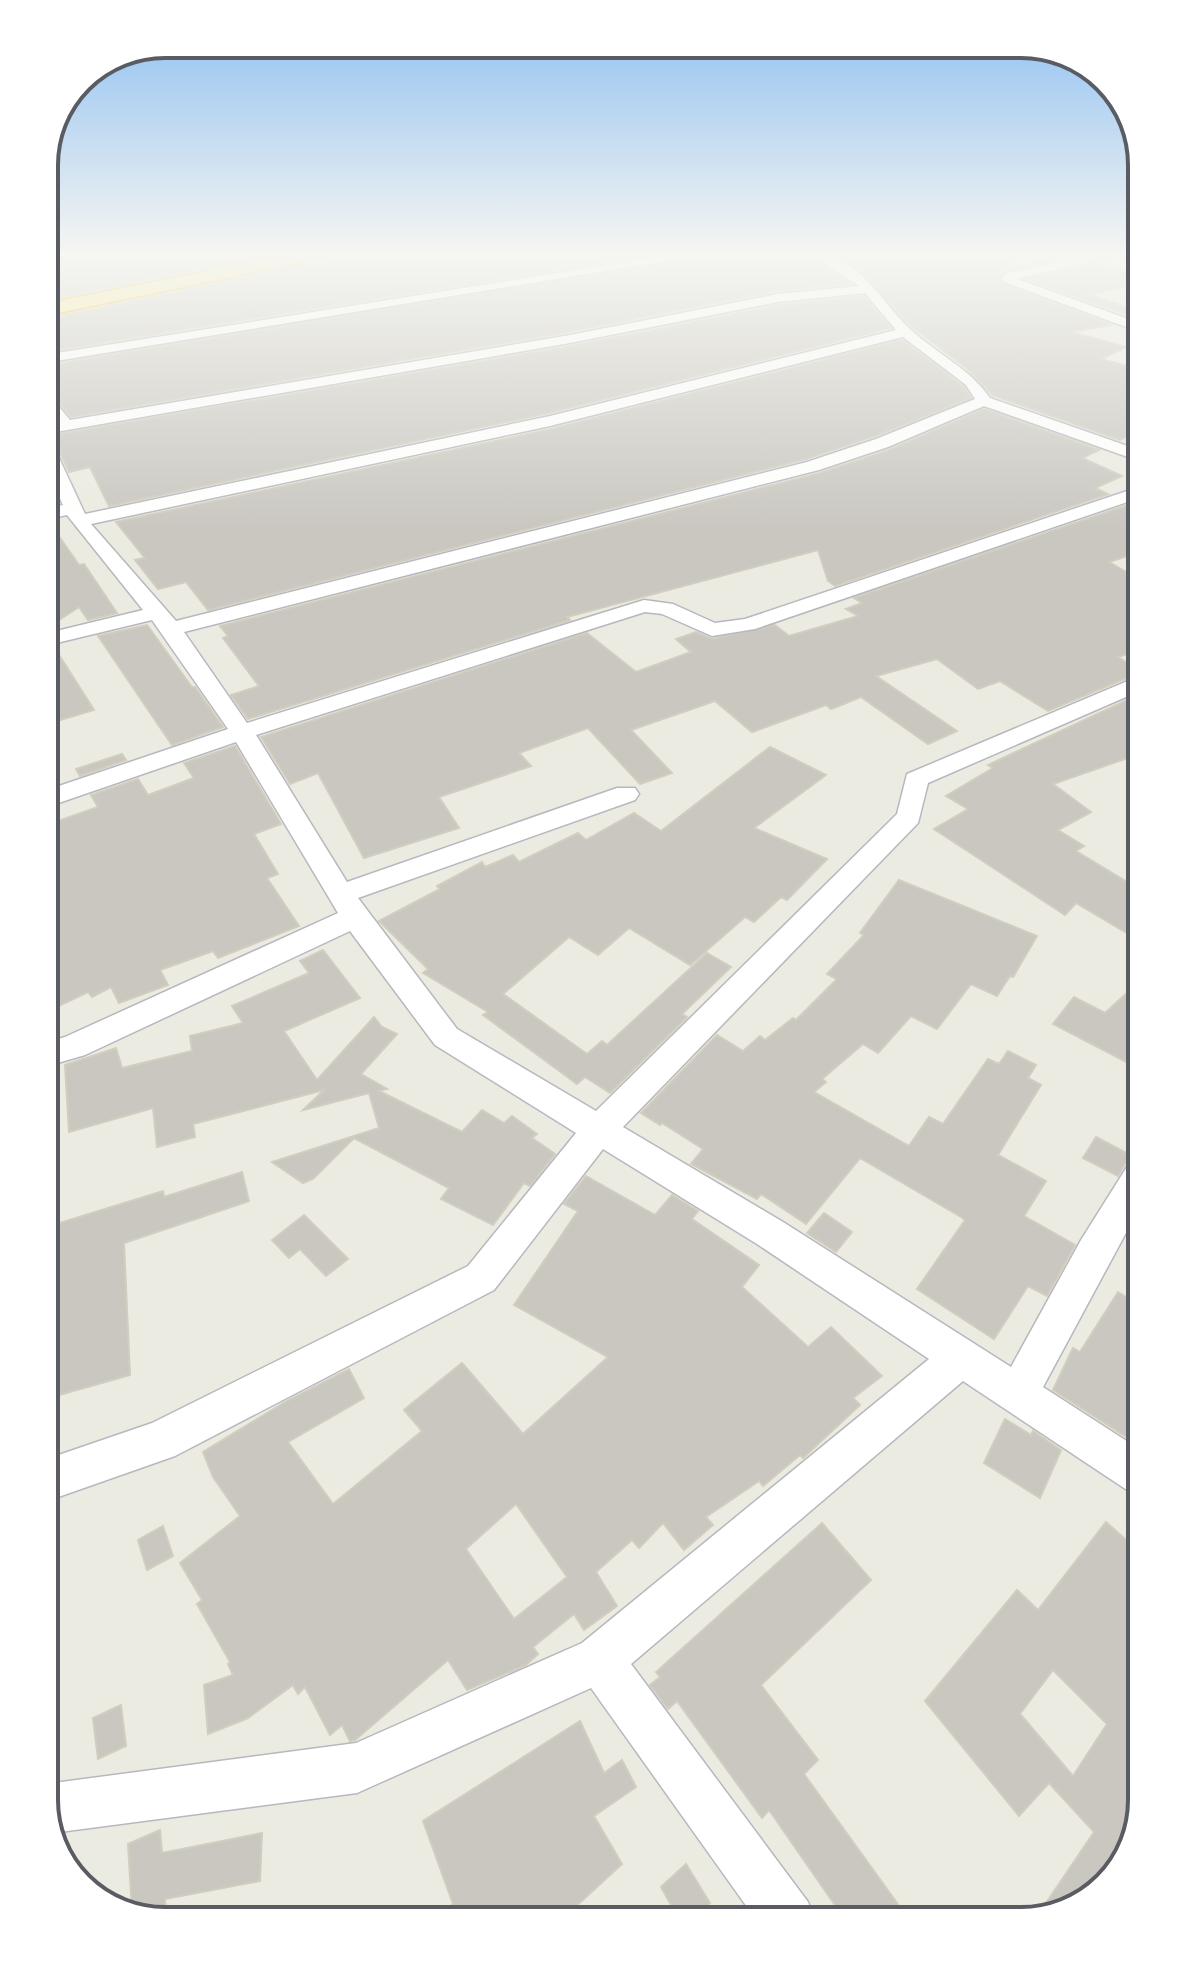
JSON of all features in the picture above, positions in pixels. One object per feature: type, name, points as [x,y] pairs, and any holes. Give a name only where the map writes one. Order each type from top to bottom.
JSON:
[{"type":"street","points":[[58,357],[134,345]]},
{"type":"street","points":[[58,426],[537,345]]},
{"type":"street","points":[[58,515],[77,515],[550,421],[854,345]]},
{"type":"street","points":[[922,345],[971,382],[984,401],[1128,452]]},
{"type":"street","points":[[58,638],[165,620],[813,466],[882,443],[984,401]]},
{"type":"street","points":[[58,416],[66,425]]},
{"type":"street","points":[[58,474],[77,515],[165,620],[242,732],[348,906],[446,1037],[770,1233],[1128,1466]]},
{"type":"street","points":[[58,795],[242,732],[644,606],[666,608],[712,630],[748,625],[1128,496]]},
{"type":"street","points":[[58,1476],[160,1441],[481,1278],[600,1128],[909,817],[916,779],[1128,688]]},
{"type":"street","points":[[58,1051],[74,1046],[348,906],[626,794]]},
{"type":"street","points":[[1018,1394],[1128,1195]]},
{"type":"street","points":[[59,1807],[357,1768],[599,1660],[960,1358]]},
{"type":"street","points":[[599,1660],[779,1907]]},
{"type":"building","points":[[58,345],[90,345],[58,350]]},
{"type":"building","points":[[171,345],[495,345],[71,417],[58,401],[58,364]]},
{"type":"building","points":[[824,345],[549,413],[109,506],[90,467],[69,472],[58,448],[58,434],[571,346]]},
{"type":"building","points":[[883,345],[908,345],[964,387],[971,398],[806,459],[208,610],[186,582],[158,589],[135,560],[145,558],[116,522],[551,429]]},
{"type":"building","points":[[935,345],[1126,347],[1101,359],[1128,366],[1128,436],[1120,440],[992,395],[965,367]]},
{"type":"building","points":[[984,409],[1099,450],[1082,458],[1122,476],[1095,488],[1108,494],[835,586],[828,581],[818,550],[567,617],[570,620],[248,719],[231,695],[259,686],[223,638],[228,636],[220,626],[820,473],[889,450]]},
{"type":"building","points":[[1128,505],[1128,556],[1109,562],[1128,573],[1128,654],[1118,657],[1128,664],[1128,677],[1048,711],[1000,681],[978,689],[937,659],[876,676],[957,731],[928,744],[861,697],[831,709],[826,705],[752,732],[715,701],[631,730],[672,773],[640,784],[588,728],[519,753],[531,766],[439,797],[459,828],[364,858],[318,773],[290,784],[261,737],[587,633],[636,672],[691,652],[676,639],[696,632],[712,639],[775,625],[789,636],[858,616],[846,609],[862,603],[854,598]]},
{"type":"building","points":[[58,535],[79,565],[84,564],[117,613],[88,620],[79,607],[58,621]]},
{"type":"building","points":[[147,625],[223,727],[172,745],[98,636]]},
{"type":"building","points":[[58,653],[94,710],[58,721]]},
{"type":"building","points":[[1128,700],[1128,758],[1053,784],[1091,812],[1058,830],[1084,846],[1076,851],[1128,883],[1128,934],[1076,903],[1065,915],[934,829],[968,809],[946,796],[993,768],[988,765]]},
{"type":"building","points":[[235,746],[281,824],[254,834],[278,874],[267,878],[299,926],[218,958],[213,951],[160,970],[168,985],[119,1003],[111,987],[92,997],[88,992],[58,1006],[58,821],[98,807],[91,795],[138,779],[148,795],[194,778],[184,763]]},
{"type":"building","points":[[770,747],[826,775],[754,828],[827,859],[787,900],[781,897],[754,922],[745,917],[690,965],[629,928],[598,955],[569,937],[503,994],[587,1054],[602,1041],[607,1045],[707,953],[731,967],[682,1014],[687,1017],[610,1093],[585,1077],[577,1084],[483,1015],[488,1012],[423,973],[428,969],[379,921],[440,889],[437,886],[482,862],[485,867],[513,855],[519,862],[578,833],[586,840],[634,813],[661,831]]},
{"type":"building","points":[[122,754],[126,760],[80,776],[76,769]]},
{"type":"building","points":[[899,880],[1037,936],[1013,977],[1010,976],[997,996],[971,984],[937,1029],[911,1016],[878,1053],[863,1044],[822,1079],[826,1082],[814,1092],[909,1146],[929,1117],[943,1124],[988,1059],[999,1064],[1008,1051],[1036,1065],[1028,1078],[1041,1085],[998,1155],[1046,1181],[1024,1216],[1075,1245],[1047,1296],[1028,1286],[994,1339],[917,1289],[965,1220],[961,1217],[860,1158],[806,1224],[761,1194],[757,1199],[691,1164],[703,1149],[641,1113],[717,1035],[743,1051],[760,1036],[765,1040],[793,1018],[796,1020],[837,979],[827,974],[864,935],[860,933]]},
{"type":"building","points":[[323,950],[360,998],[284,1031],[317,1080],[374,1017],[382,1027],[397,1034],[361,1074],[387,1089],[379,1091],[462,1132],[482,1110],[504,1123],[512,1116],[537,1134],[532,1138],[555,1154],[530,1186],[524,1183],[493,1225],[441,1199],[449,1188],[354,1138],[313,1179],[303,1183],[272,1162],[379,1128],[369,1093],[303,1110],[324,1090],[193,1124],[195,1137],[157,1147],[153,1108],[69,1132],[65,1065],[116,1048],[122,1068],[192,1051],[190,1036],[243,1023],[232,1006],[309,973],[300,961]]},
{"type":"building","points":[[1128,992],[1128,1063],[1053,1024],[1074,997],[1105,1013]]},
{"type":"building","points":[[1096,1137],[1128,1154],[1118,1176],[1083,1158]]},
{"type":"building","points":[[242,1172],[249,1201],[124,1243],[130,1375],[58,1395],[58,1224],[163,1191],[164,1197]]},
{"type":"building","points":[[586,1176],[655,1215],[672,1195],[698,1211],[692,1219],[759,1265],[742,1287],[808,1347],[831,1327],[882,1376],[853,1398],[860,1405],[803,1458],[800,1455],[763,1486],[759,1481],[706,1517],[713,1525],[684,1550],[663,1523],[639,1548],[632,1540],[596,1572],[617,1606],[584,1630],[574,1614],[533,1647],[538,1654],[526,1665],[467,1690],[448,1660],[355,1740],[350,1741],[342,1725],[330,1735],[305,1687],[298,1694],[293,1685],[248,1718],[208,1734],[204,1685],[233,1675],[230,1662],[197,1604],[202,1600],[180,1563],[240,1516],[213,1477],[203,1452],[285,1402],[349,1369],[364,1398],[288,1442],[333,1504],[422,1431],[404,1410],[462,1363],[523,1434],[608,1357],[514,1305],[578,1211],[564,1204]],"holes":[[[516,1504],[567,1577],[514,1619],[466,1549]]]},
{"type":"building","points":[[824,1213],[852,1232],[836,1252],[807,1233]]},
{"type":"building","points":[[304,1215],[348,1259],[326,1276],[300,1249],[289,1258],[272,1240]]},
{"type":"building","points":[[1118,1292],[1128,1298],[1128,1438],[1053,1390],[1073,1348],[1080,1352]]},
{"type":"building","points":[[1005,1419],[1031,1435],[1033,1431],[1061,1450],[1040,1498],[984,1463]]},
{"type":"building","points":[[1106,1522],[1128,1542],[1128,1800],[1124,1828],[1110,1859],[1092,1880],[1068,1896],[1046,1904],[1094,1832],[1049,1783],[1019,1816],[925,1701],[1017,1590],[1038,1610]],"holes":[[[1053,1670],[1107,1724],[1073,1776],[1020,1714]]]},
{"type":"building","points":[[822,1523],[871,1580],[761,1685],[818,1760],[804,1774],[900,1907],[836,1907],[769,1810],[762,1818],[677,1701],[668,1709],[650,1685],[660,1677],[656,1672]]},
{"type":"building","points":[[163,1526],[173,1556],[147,1570],[138,1540]]},
{"type":"building","points":[[121,1705],[126,1746],[98,1759],[93,1718]]},
{"type":"building","points":[[580,1721],[604,1773],[622,1760],[636,1787],[594,1816],[622,1864],[575,1907],[450,1907],[453,1904],[423,1821]]},
{"type":"building","points":[[160,1830],[162,1853],[262,1833],[260,1881],[165,1899],[166,1907],[144,1905],[131,1901],[128,1844]]},
{"type":"building","points":[[686,1864],[710,1903],[706,1907],[672,1907],[661,1887]]}]
